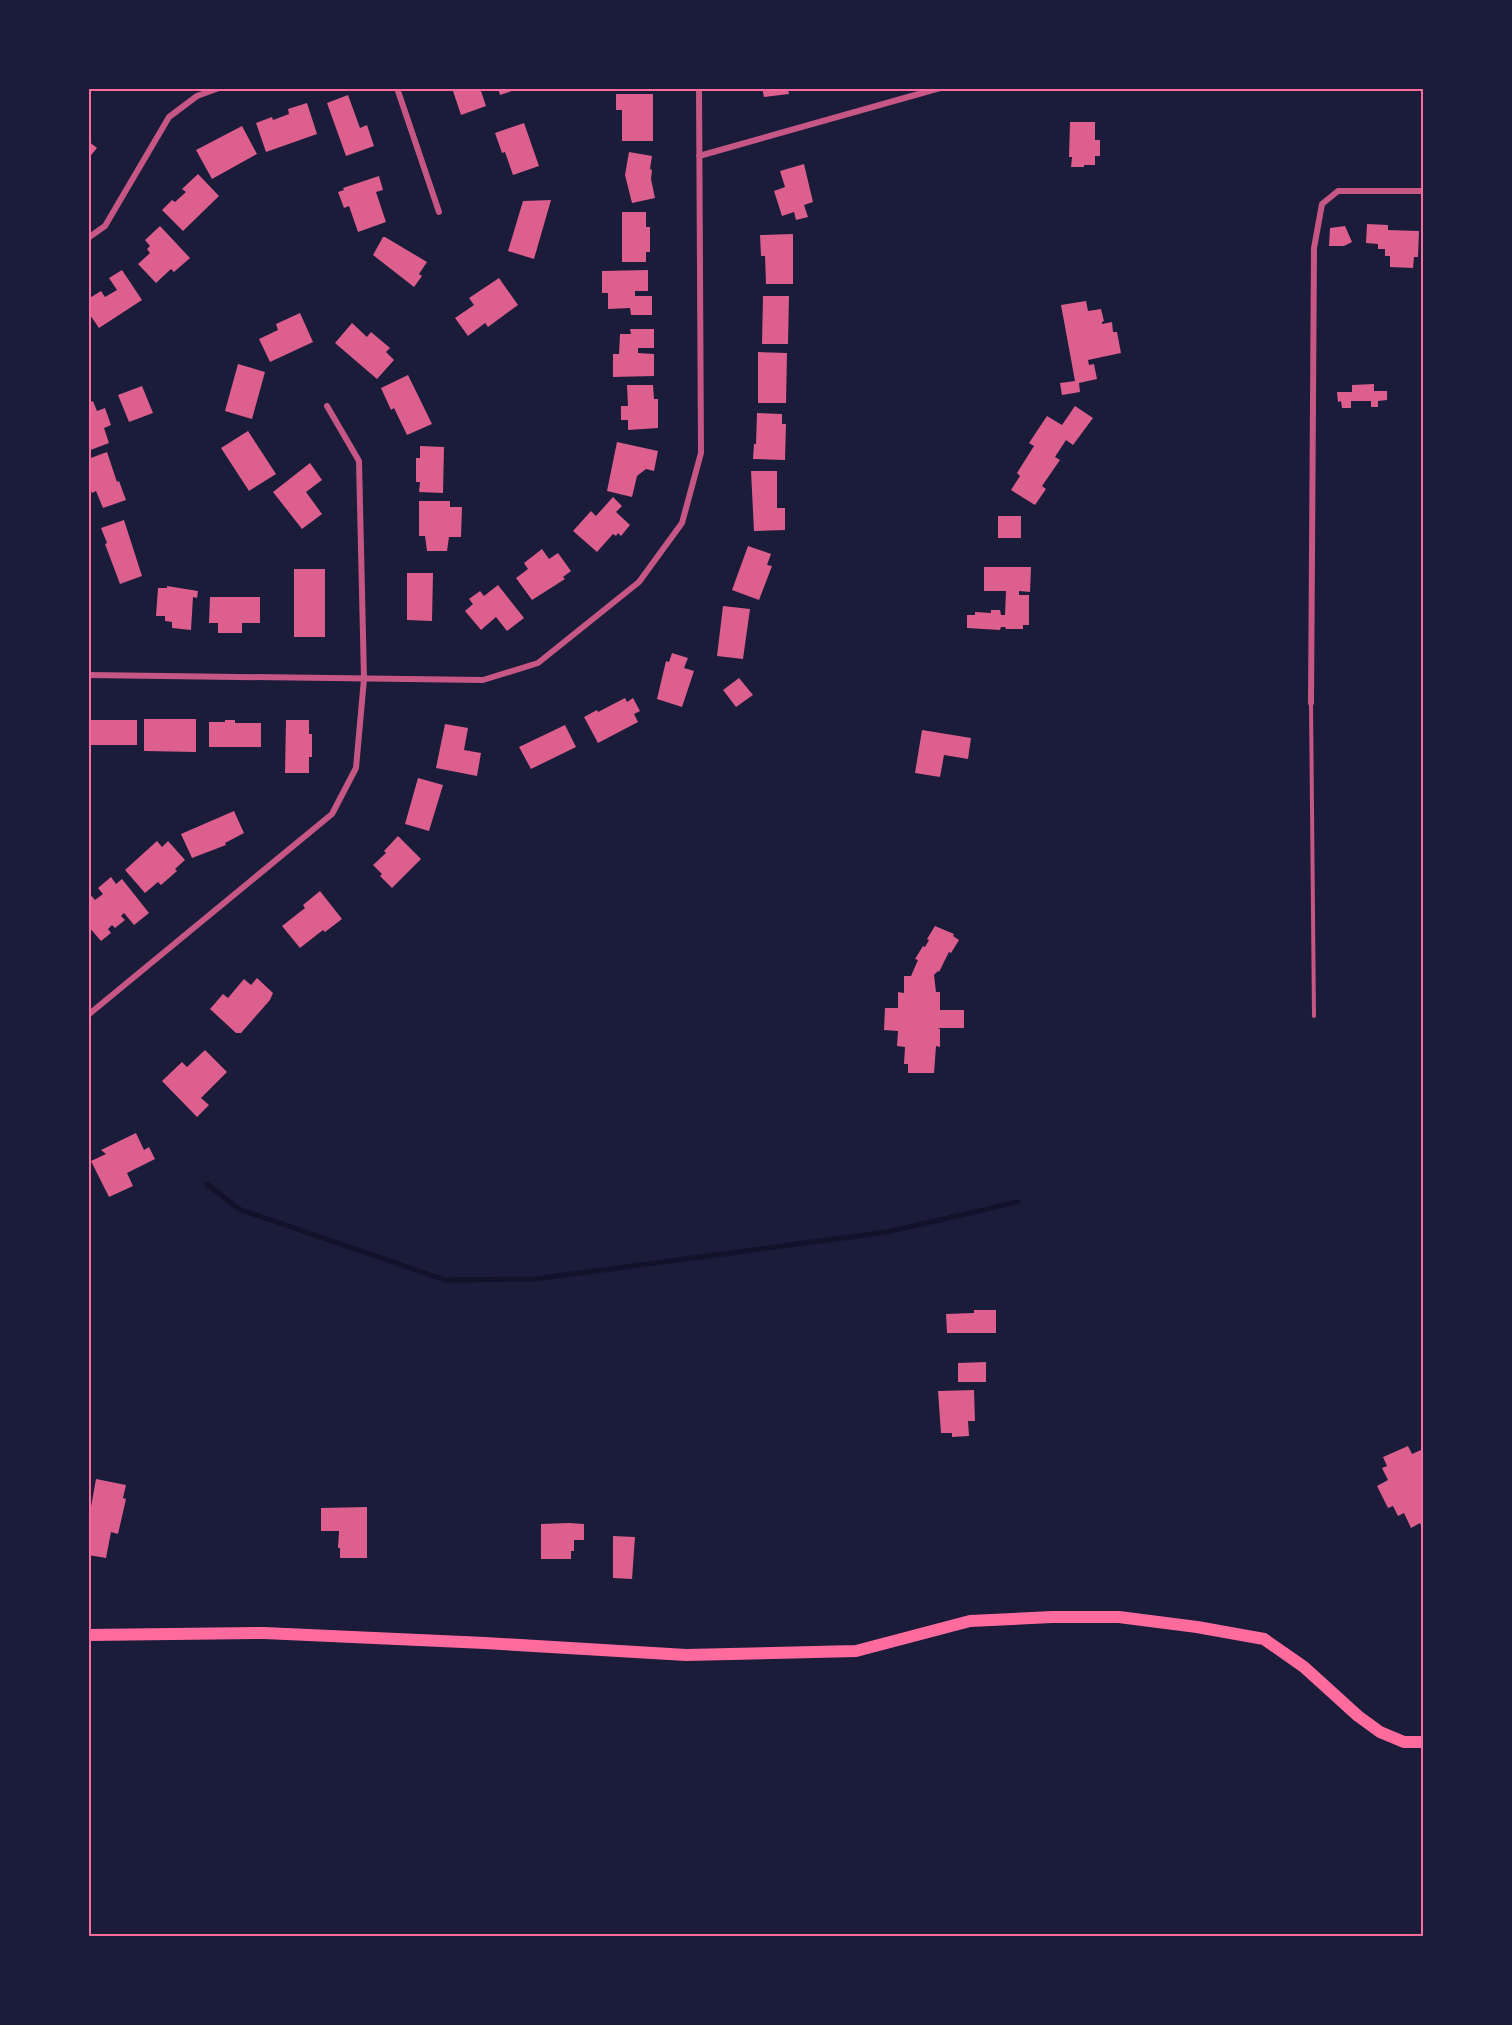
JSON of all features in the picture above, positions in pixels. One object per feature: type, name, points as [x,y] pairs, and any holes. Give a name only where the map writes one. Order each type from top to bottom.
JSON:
[{"type":"main road","points":[[88,1635],[264,1633],[696,1655],[856,1651],[970,1621],[1119,1617],[1197,1627],[1264,1639],[1304,1667],[1358,1716],[1380,1732],[1404,1742],[1424,1742]]},
{"type":"street","points":[[88,238],[105,226],[169,117],[197,96],[219,88]]},
{"type":"street","points":[[397,88],[439,212]]},
{"type":"street","points":[[88,675],[483,680],[538,663],[639,582],[682,523],[700,453],[699,88]]},
{"type":"street","points":[[699,156],[940,88]]},
{"type":"street","points":[[1311,703],[1314,248],[1322,204],[1338,191],[1424,190]]},
{"type":"street","points":[[88,1015],[332,814],[356,768],[364,679],[359,461],[327,406]]},
{"type":"lane","points":[[1311,703],[1314,1016]]},
{"type":"building","points":[[452,88],[480,88],[486,106],[461,115]]},
{"type":"building","points":[[498,88],[518,88],[518,89],[500,95]]},
{"type":"building","points":[[762,88],[788,88],[789,94],[764,97]]},
{"type":"building","points":[[616,94],[653,94],[653,141],[622,141],[622,110],[616,110]]},
{"type":"building","points":[[348,95],[360,128],[367,125],[374,146],[346,156],[327,103]]},
{"type":"building","points":[[307,103],[317,134],[266,152],[256,123],[289,114],[288,109]]},
{"type":"building","points":[[1070,122],[1095,122],[1095,140],[1100,140],[1100,156],[1095,156],[1095,165],[1071,167]]},
{"type":"building","points":[[524,123],[539,166],[513,175],[495,133]]},
{"type":"building","points":[[242,126],[257,154],[212,179],[196,150]]},
{"type":"building","points":[[88,141],[97,148],[88,159]]},
{"type":"building","points":[[629,152],[652,156],[650,169],[652,170],[651,179],[655,198],[632,203],[625,175]]},
{"type":"building","points":[[804,164],[813,202],[804,205],[808,217],[796,220],[794,212],[782,216],[774,191],[785,187],[780,171]]},
{"type":"building","points":[[198,174],[219,196],[183,231],[162,210],[172,200],[175,202],[186,192],[182,189]]},
{"type":"building","points":[[379,176],[383,190],[376,192],[386,222],[358,232],[349,206],[344,208],[338,192],[344,190],[343,188]]},
{"type":"building","points":[[551,200],[534,259],[508,251],[523,201]]},
{"type":"building","points":[[622,212],[646,212],[646,227],[650,227],[650,252],[646,252],[646,262],[622,262]]},
{"type":"building","points":[[1367,224],[1388,225],[1388,230],[1419,231],[1418,257],[1414,257],[1413,268],[1390,267],[1390,256],[1385,256],[1385,249],[1378,249],[1378,244],[1366,243]]},
{"type":"building","points":[[160,226],[190,258],[174,272],[171,269],[156,283],[138,264],[150,253],[147,249],[150,246],[145,240]]},
{"type":"building","points":[[1345,226],[1352,242],[1344,246],[1329,246],[1330,228]]},
{"type":"building","points":[[793,234],[793,284],[766,284],[765,256],[761,256],[760,235]]},
{"type":"building","points":[[383,237],[427,262],[419,274],[422,276],[414,287],[373,255]]},
{"type":"building","points":[[122,270],[142,300],[99,328],[88,312],[88,299],[101,291],[105,297],[117,290],[109,278]]},
{"type":"building","points":[[648,270],[648,291],[635,291],[635,296],[652,296],[652,315],[631,315],[630,308],[608,309],[608,293],[602,293],[602,271]]},
{"type":"building","points":[[499,278],[518,305],[488,327],[485,323],[468,336],[455,318],[474,305],[469,298]]},
{"type":"building","points":[[763,296],[789,296],[788,344],[762,344]]},
{"type":"building","points":[[1086,301],[1088,311],[1101,309],[1104,321],[1102,324],[1112,322],[1113,332],[1117,332],[1121,353],[1088,360],[1089,365],[1094,364],[1097,379],[1079,383],[1080,392],[1062,395],[1060,383],[1075,381],[1061,305]]},
{"type":"building","points":[[300,313],[313,342],[270,362],[259,339],[278,330],[276,324]]},
{"type":"building","points":[[352,323],[367,337],[371,332],[390,348],[386,352],[394,360],[377,379],[335,343]]},
{"type":"building","points":[[630,329],[654,329],[654,348],[638,348],[638,353],[654,354],[654,376],[613,377],[613,354],[619,354],[620,334],[631,334]]},
{"type":"building","points":[[758,352],[787,353],[786,403],[758,403]]},
{"type":"building","points":[[238,364],[265,372],[252,419],[225,411]]},
{"type":"building","points":[[408,375],[432,424],[407,435],[394,408],[391,410],[381,388]]},
{"type":"building","points":[[1374,384],[1374,391],[1387,391],[1387,400],[1378,401],[1378,407],[1371,407],[1371,401],[1351,401],[1351,408],[1342,408],[1341,401],[1338,402],[1337,392],[1352,392],[1352,385]]},
{"type":"building","points":[[627,385],[653,385],[654,399],[658,399],[658,428],[628,430],[628,420],[621,420],[621,406],[628,406]]},
{"type":"building","points":[[142,386],[153,413],[129,422],[118,395]]},
{"type":"building","points":[[93,401],[97,411],[105,408],[111,425],[104,428],[109,443],[88,451],[88,403]]},
{"type":"building","points":[[1075,406],[1093,418],[1073,445],[1066,440],[1055,457],[1060,460],[1042,486],[1046,489],[1035,505],[1011,490],[1020,476],[1017,473],[1034,446],[1029,443],[1047,416],[1062,425]]},
{"type":"building","points":[[757,413],[782,414],[782,424],[786,424],[785,460],[753,459]]},
{"type":"building","points":[[248,431],[276,474],[249,491],[221,448]]},
{"type":"building","points":[[617,442],[658,451],[654,471],[646,469],[637,476],[632,497],[607,491]]},
{"type":"building","points":[[420,446],[444,447],[443,493],[419,492],[420,482],[416,482],[416,458],[420,458]]},
{"type":"building","points":[[107,452],[126,500],[103,508],[96,491],[92,493],[88,483],[88,459]]},
{"type":"building","points":[[310,463],[322,480],[306,492],[322,514],[302,529],[273,492]]},
{"type":"building","points":[[751,471],[777,471],[777,508],[785,508],[785,530],[754,531]]},
{"type":"building","points":[[613,497],[622,506],[616,512],[630,525],[621,536],[618,533],[616,536],[613,534],[597,552],[573,531],[591,511],[596,516]]},
{"type":"building","points":[[419,501],[450,501],[450,507],[462,507],[461,537],[449,537],[447,551],[427,551],[425,536],[419,536]]},
{"type":"building","points":[[998,516],[1021,516],[1021,538],[998,538]]},
{"type":"building","points":[[124,520],[142,576],[120,584],[101,528]]},
{"type":"building","points":[[748,546],[771,554],[767,565],[772,566],[759,600],[732,590]]},
{"type":"building","points":[[542,549],[549,559],[558,553],[571,571],[563,577],[565,579],[532,600],[516,578],[528,569],[524,563]]},
{"type":"building","points":[[984,567],[1031,567],[1030,592],[1019,591],[1019,595],[1029,595],[1029,625],[1023,625],[1023,629],[967,628],[967,615],[975,615],[975,612],[991,613],[991,610],[1000,610],[1001,615],[1005,615],[1006,591],[984,591]]},
{"type":"building","points":[[294,569],[325,569],[325,637],[294,637]]},
{"type":"building","points":[[407,573],[433,573],[432,621],[407,620]]},
{"type":"building","points":[[498,585],[524,618],[507,631],[496,617],[481,630],[465,611],[473,604],[469,599],[480,591],[484,596]]},
{"type":"building","points":[[167,586],[198,591],[197,598],[193,597],[191,630],[172,628],[172,622],[165,621],[165,616],[156,616],[158,588],[167,588]]},
{"type":"building","points":[[210,597],[260,597],[260,623],[242,623],[242,633],[218,633],[218,623],[209,623]]},
{"type":"building","points":[[723,606],[750,609],[743,659],[717,656]]},
{"type":"building","points":[[672,653],[688,658],[684,668],[694,671],[682,707],[657,699],[666,661],[669,662]]},
{"type":"building","points":[[739,678],[753,695],[736,707],[723,690]]},
{"type":"building","points":[[625,698],[627,702],[633,698],[640,711],[634,714],[638,722],[598,743],[584,717]]},
{"type":"building","points":[[144,719],[196,719],[196,752],[144,751]]},
{"type":"building","points":[[88,720],[137,720],[137,745],[88,745]]},
{"type":"building","points":[[225,720],[235,720],[235,723],[261,723],[261,747],[209,747],[209,722],[225,722]]},
{"type":"building","points":[[286,720],[309,720],[309,734],[312,734],[312,757],[309,757],[309,773],[285,773]]},
{"type":"building","points":[[445,724],[468,728],[464,750],[481,753],[477,776],[436,768]]},
{"type":"building","points":[[565,725],[576,747],[531,769],[519,747]]},
{"type":"building","points":[[922,730],[971,738],[968,759],[944,755],[940,777],[915,773]]},
{"type":"building","points":[[418,778],[443,785],[429,831],[405,824]]},
{"type":"building","points":[[234,811],[244,833],[225,843],[226,845],[192,858],[181,834]]},
{"type":"building","points":[[398,836],[421,859],[392,888],[373,865],[386,853],[384,851]]},
{"type":"building","points":[[157,841],[162,847],[168,841],[185,860],[175,869],[177,871],[161,885],[158,882],[145,893],[125,870]]},
{"type":"building","points":[[111,877],[116,884],[122,879],[149,913],[134,925],[124,913],[121,916],[125,920],[115,928],[112,925],[108,929],[111,933],[101,941],[88,926],[88,892],[95,900],[103,894],[98,888]]},
{"type":"building","points":[[320,891],[342,919],[300,948],[282,926],[305,908],[303,905]]},
{"type":"building","points":[[935,926],[954,934],[953,936],[959,940],[951,953],[949,952],[939,972],[934,975],[936,992],[940,992],[940,1010],[964,1010],[964,1028],[938,1028],[940,1029],[940,1047],[936,1046],[934,1073],[908,1073],[908,1064],[904,1064],[905,1047],[897,1046],[898,1031],[884,1030],[885,1008],[898,1008],[898,992],[904,993],[904,976],[911,976],[918,960],[915,959],[923,946],[925,947]]},
{"type":"building","points":[[257,978],[273,993],[270,1000],[241,1033],[236,1033],[210,1009],[223,994],[228,998],[244,979],[251,985]]},
{"type":"building","points":[[205,1050],[227,1072],[201,1098],[209,1105],[197,1117],[162,1081],[182,1062],[187,1067]]},
{"type":"building","points":[[136,1133],[144,1150],[149,1147],[155,1159],[127,1173],[133,1186],[109,1197],[91,1161],[106,1154],[101,1150]]},
{"type":"building","points":[[974,1310],[996,1310],[996,1333],[947,1333],[946,1314],[974,1313]]},
{"type":"building","points":[[986,1362],[986,1382],[958,1382],[958,1363]]},
{"type":"building","points":[[974,1390],[975,1421],[968,1421],[969,1436],[952,1437],[952,1433],[941,1433],[938,1391]]},
{"type":"building","points":[[1408,1446],[1412,1454],[1421,1450],[1424,1454],[1424,1524],[1420,1523],[1411,1528],[1404,1513],[1398,1516],[1393,1506],[1388,1508],[1377,1486],[1388,1480],[1382,1468],[1387,1466],[1383,1457]]},
{"type":"building","points":[[96,1479],[126,1485],[123,1498],[126,1499],[118,1534],[111,1532],[106,1558],[88,1555],[91,1518],[89,1518]]},
{"type":"building","points":[[367,1507],[367,1558],[340,1558],[339,1531],[321,1531],[321,1508]]},
{"type":"building","points":[[541,1524],[584,1524],[584,1540],[574,1540],[571,1559],[541,1559]]},
{"type":"building","points":[[613,1536],[635,1537],[632,1579],[613,1578]]},
{"type":"waterway","points":[[207,1184],[239,1209],[445,1280],[535,1279],[887,1232],[1018,1202]]}]
